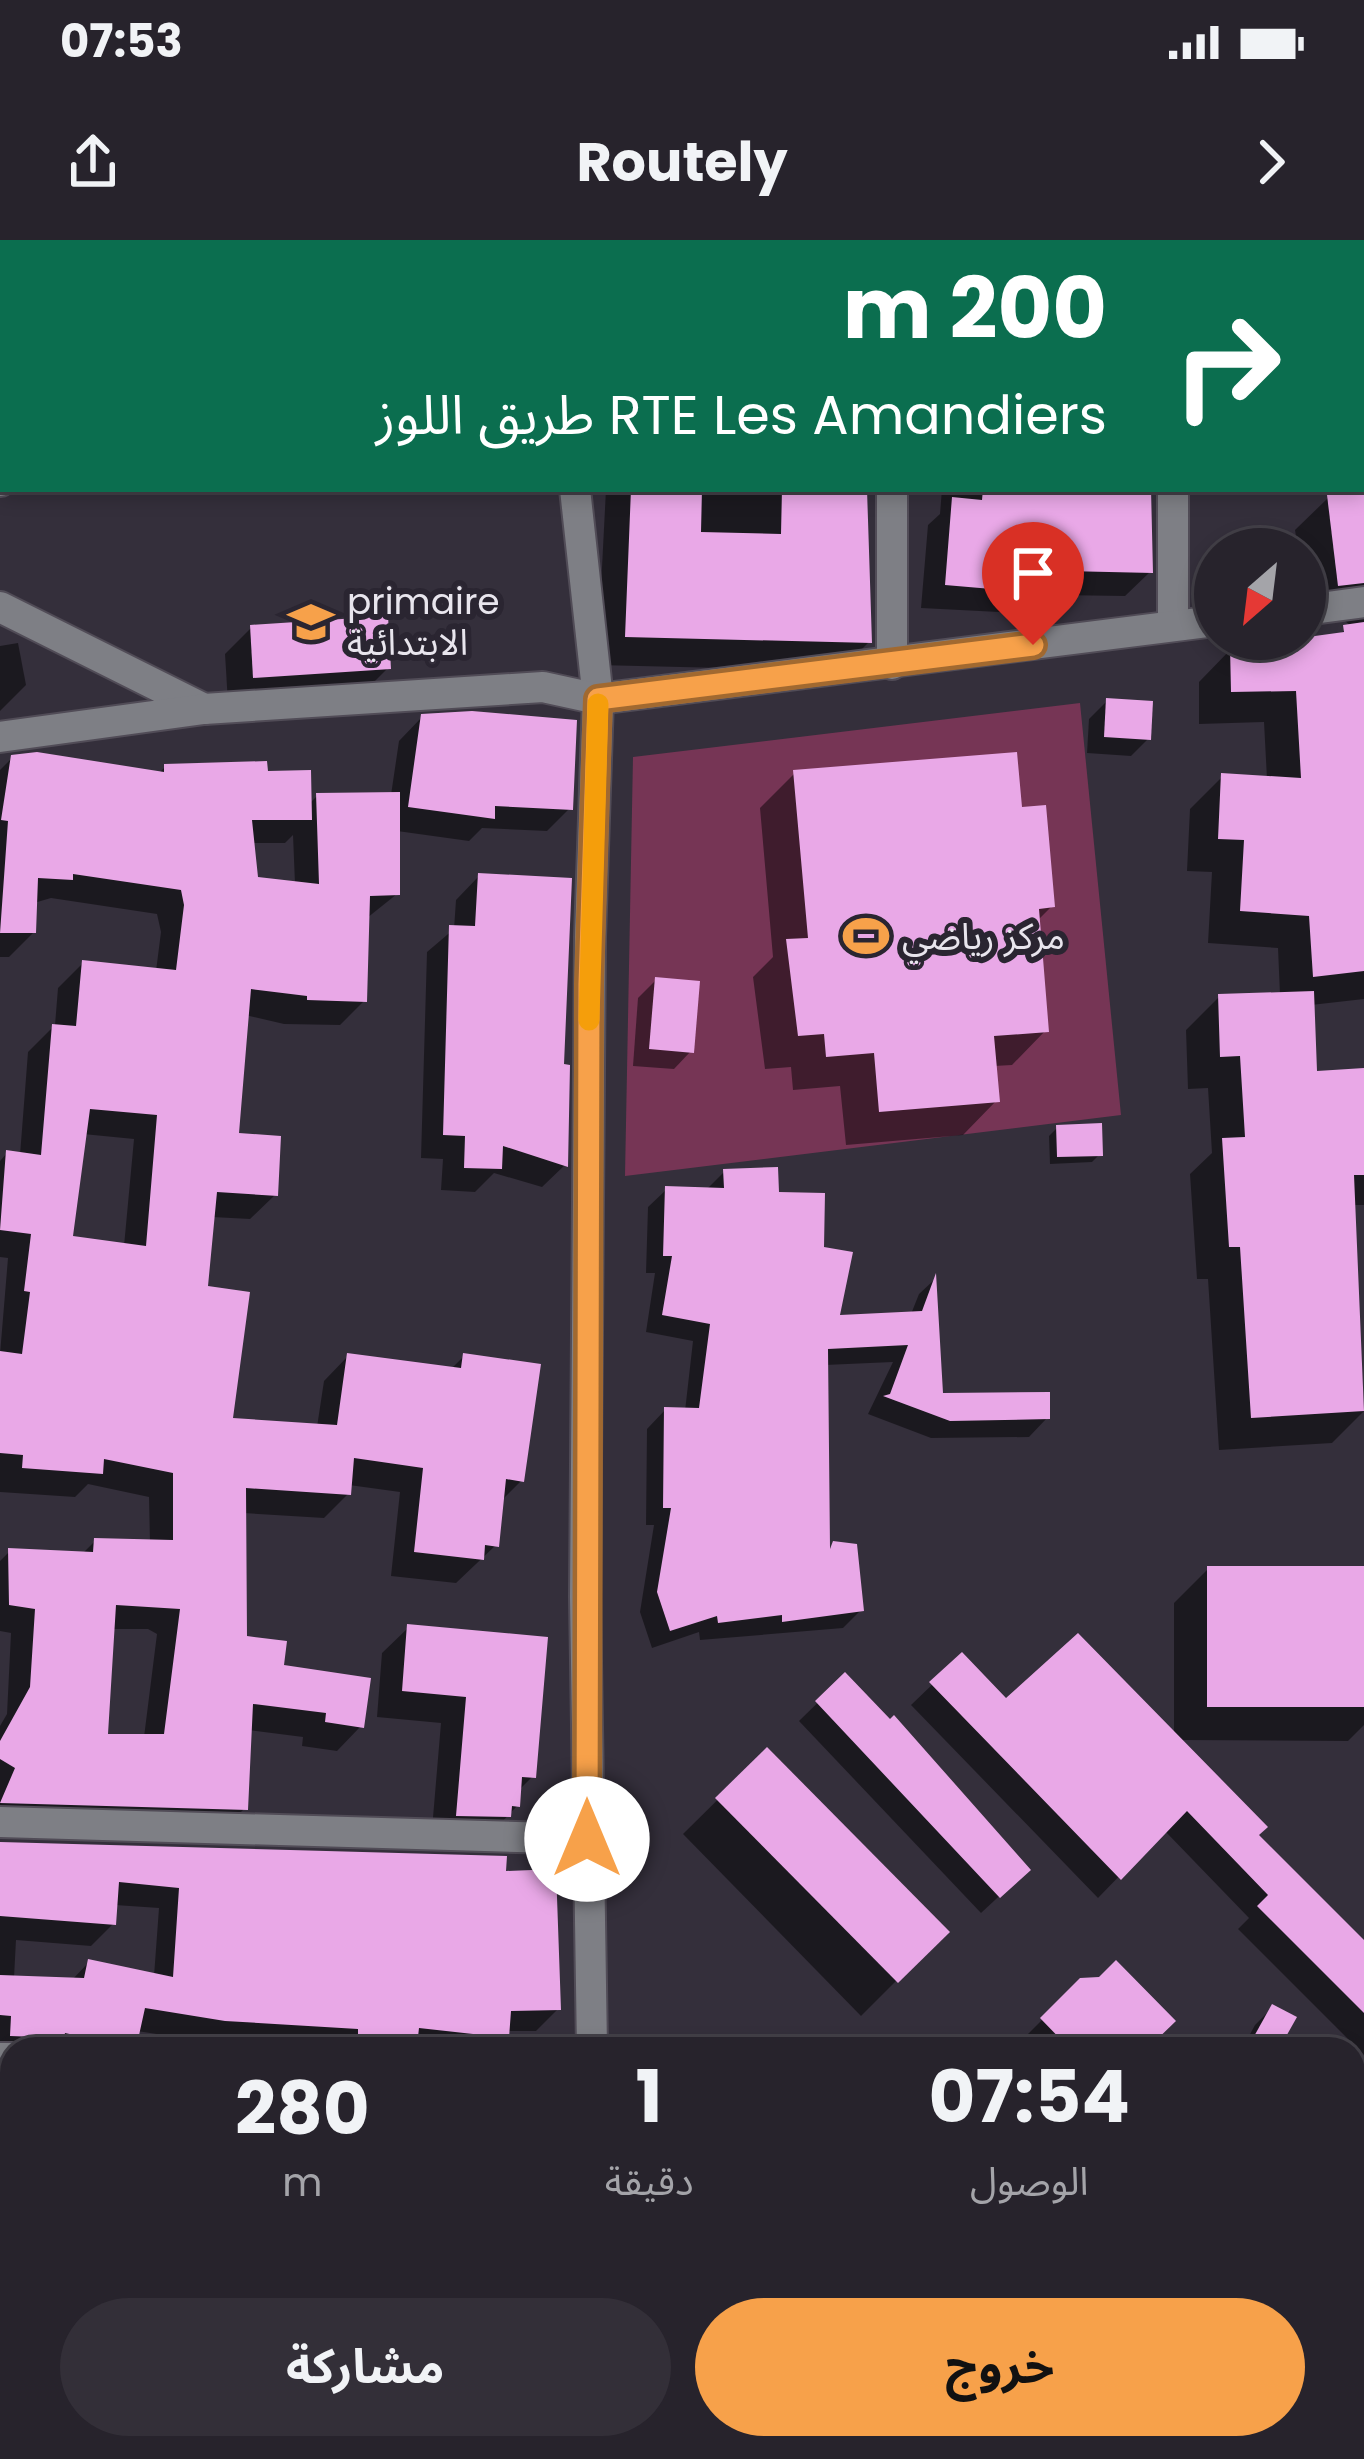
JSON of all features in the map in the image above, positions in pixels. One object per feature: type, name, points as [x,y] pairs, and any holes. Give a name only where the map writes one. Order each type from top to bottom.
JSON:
[{"type":"street","points":[[575,492],[598,699],[589,984],[587,1839],[592,2037]]},
{"type":"street","points":[[892,492],[892,664]]},
{"type":"street","points":[[1173,492],[1173,626]]},
{"type":"street","points":[[1326,607],[1364,602]]},
{"type":"street","points":[[0,607],[204,709]]},
{"type":"street","points":[[0,736],[204,709],[543,687],[598,699],[1194,624]]},
{"type":"street","points":[[0,1822],[587,1839]]},
{"type":"shaded area","name":"مركز رياضي","points":[[1080,703],[1121,1115],[625,1176],[633,757]]},
{"type":"building","points":[[631,492],[702,492],[701,532],[781,534],[782,492],[867,492],[872,643],[625,637]]},
{"type":"building","points":[[983,492],[1151,492],[1153,573],[1065,571],[1065,590],[1040,593],[945,585],[952,497],[982,500]]},
{"type":"building","points":[[1364,492],[1364,583],[1338,586],[1327,495]]},
{"type":"building","points":[[388,616],[391,669],[253,678],[250,625]]},
{"type":"building","points":[[1364,622],[1364,971],[1313,977],[1309,916],[1240,911],[1244,840],[1218,839],[1221,773],[1301,778],[1296,691],[1231,692],[1230,660],[1326,660],[1326,634],[1344,632],[1343,625]]},
{"type":"building","points":[[1106,698],[1153,701],[1151,740],[1104,737]]},
{"type":"building","points":[[472,711],[577,720],[573,810],[495,806],[495,819],[408,807],[421,714]]},
{"type":"building","points":[[37,752],[164,772],[164,764],[267,761],[268,771],[311,770],[312,820],[252,820],[258,877],[319,884],[316,793],[400,792],[400,895],[370,896],[367,1002],[307,1000],[307,996],[251,989],[239,1133],[281,1136],[278,1196],[217,1192],[208,1286],[250,1292],[233,1418],[337,1425],[347,1353],[461,1368],[463,1353],[541,1364],[524,1482],[506,1479],[499,1547],[485,1545],[484,1560],[414,1552],[423,1468],[354,1458],[351,1495],[246,1488],[247,1636],[287,1641],[284,1665],[371,1678],[364,1728],[325,1722],[326,1713],[253,1704],[248,1810],[0,1803],[15,1768],[0,1759],[0,1741],[30,1687],[35,1609],[9,1605],[8,1548],[93,1552],[94,1538],[173,1540],[173,1473],[104,1459],[103,1474],[22,1468],[23,1455],[0,1453],[0,1351],[22,1354],[30,1292],[24,1291],[31,1234],[0,1230],[6,1150],[41,1155],[52,1024],[76,1026],[82,960],[176,970],[184,905],[181,890],[73,874],[73,880],[38,878],[36,933],[0,933],[8,821],[1,820],[11,755]],"holes":[[[90,1109],[157,1115],[146,1246],[73,1236]],[[116,1605],[180,1609],[164,1734],[108,1734]]]},
{"type":"building","points":[[1017,752],[1022,807],[1046,805],[1055,907],[1039,909],[1049,1032],[994,1036],[1000,1102],[879,1112],[874,1053],[826,1057],[824,1034],[798,1036],[786,939],[808,938],[793,770]]},
{"type":"building","points":[[478,873],[572,878],[564,1064],[570,1065],[568,1167],[503,1146],[502,1169],[464,1168],[465,1136],[443,1135],[449,925],[475,926]]},
{"type":"building","points":[[655,977],[700,981],[694,1053],[649,1049]]},
{"type":"building","points":[[1314,991],[1317,1071],[1364,1068],[1364,1175],[1354,1175],[1364,1411],[1251,1418],[1240,1247],[1229,1247],[1222,1138],[1245,1137],[1240,1056],[1220,1057],[1218,994]]},
{"type":"building","points":[[1102,1123],[1103,1156],[1057,1157],[1056,1125]]},
{"type":"building","points":[[778,1167],[779,1192],[825,1193],[824,1247],[853,1252],[840,1315],[922,1311],[936,1273],[943,1393],[1050,1392],[1050,1419],[950,1421],[883,1396],[890,1394],[908,1345],[828,1349],[830,1549],[833,1541],[857,1544],[864,1611],[782,1622],[782,1615],[718,1623],[717,1616],[670,1631],[657,1592],[671,1508],[663,1508],[664,1407],[699,1408],[710,1324],[662,1315],[672,1256],[663,1256],[665,1186],[724,1188],[723,1169]]},
{"type":"building","points":[[1207,1566],[1364,1566],[1364,1707],[1207,1707]]},
{"type":"building","points":[[407,1624],[548,1637],[536,1778],[522,1777],[520,1807],[512,1806],[511,1817],[456,1816],[466,1697],[402,1691]]},
{"type":"building","points":[[1078,1633],[1268,1827],[1259,1835],[1364,1940],[1364,2013],[1257,1906],[1268,1895],[1187,1811],[1121,1880],[929,1682],[962,1652],[1006,1698]]},
{"type":"building","points":[[845,1672],[890,1719],[894,1715],[1031,1870],[1000,1898],[815,1701]]},
{"type":"building","points":[[767,1747],[950,1932],[898,1983],[715,1798]]},
{"type":"building","points":[[0,1842],[507,1856],[506,1871],[556,1869],[561,2010],[511,2011],[509,2037],[419,2028],[418,2037],[358,2034],[358,2029],[225,2021],[145,2008],[139,2037],[10,2036],[11,2016],[0,2015],[0,1975],[84,1978],[88,1959],[173,1977],[179,1888],[119,1882],[116,1925],[0,1916]]},
{"type":"building","points":[[1116,1960],[1176,2021],[1159,2037],[1058,2037],[1040,2018],[1080,1978],[1099,1977]]},
{"type":"building","points":[[1272,2004],[1297,2017],[1286,2037],[1254,2037]]},
{"type":"slow traffic","points":[[589,1020],[598,704]]},
{"type":"place","name":"primaire الابتدائية","points":[[311,622]]},
{"type":"place","name":"مركز رياضي","points":[[866,936]]},
{"type":"route","points":[[587,1839],[589,984],[598,699],[1033,645]]}]
